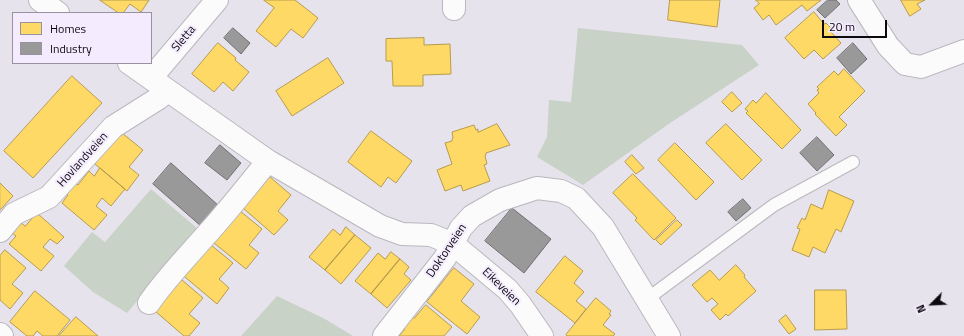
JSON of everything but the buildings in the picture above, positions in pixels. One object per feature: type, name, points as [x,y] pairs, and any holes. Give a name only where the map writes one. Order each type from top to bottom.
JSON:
[{"type":"street","points":[[40,0],[57,12]]},
{"type":"street","name":"Sletta","points":[[159,84],[217,0]]},
{"type":"street","points":[[859,0],[888,46],[905,64],[921,67],[964,51]]},
{"type":"street","points":[[130,64],[268,161],[380,226],[402,234],[431,234],[453,244]]},
{"type":"street","name":"Hovlandveien","points":[[0,230],[14,214],[49,197],[113,126],[159,98],[159,84]]},
{"type":"street","points":[[149,303],[156,292],[268,161]]},
{"type":"street","name":"Doktorveien","points":[[384,336],[445,258],[461,228],[472,216],[500,200],[537,188],[561,191],[576,198],[603,227],[669,336]]},
{"type":"street","name":"Eikeveien","points":[[453,244],[507,289],[520,304],[542,336]]},
{"type":"lane","points":[[646,298],[774,205],[854,162]]},
{"type":"shaded area","points":[[578,28],[742,45],[759,65],[670,123],[583,185],[537,157],[547,137],[549,100],[571,102]]},
{"type":"shaded area","points":[[151,189],[198,229],[127,313],[93,292],[64,266],[92,232],[105,242]]},
{"type":"shaded area","points":[[277,296],[325,319],[353,336],[241,336]]}]
